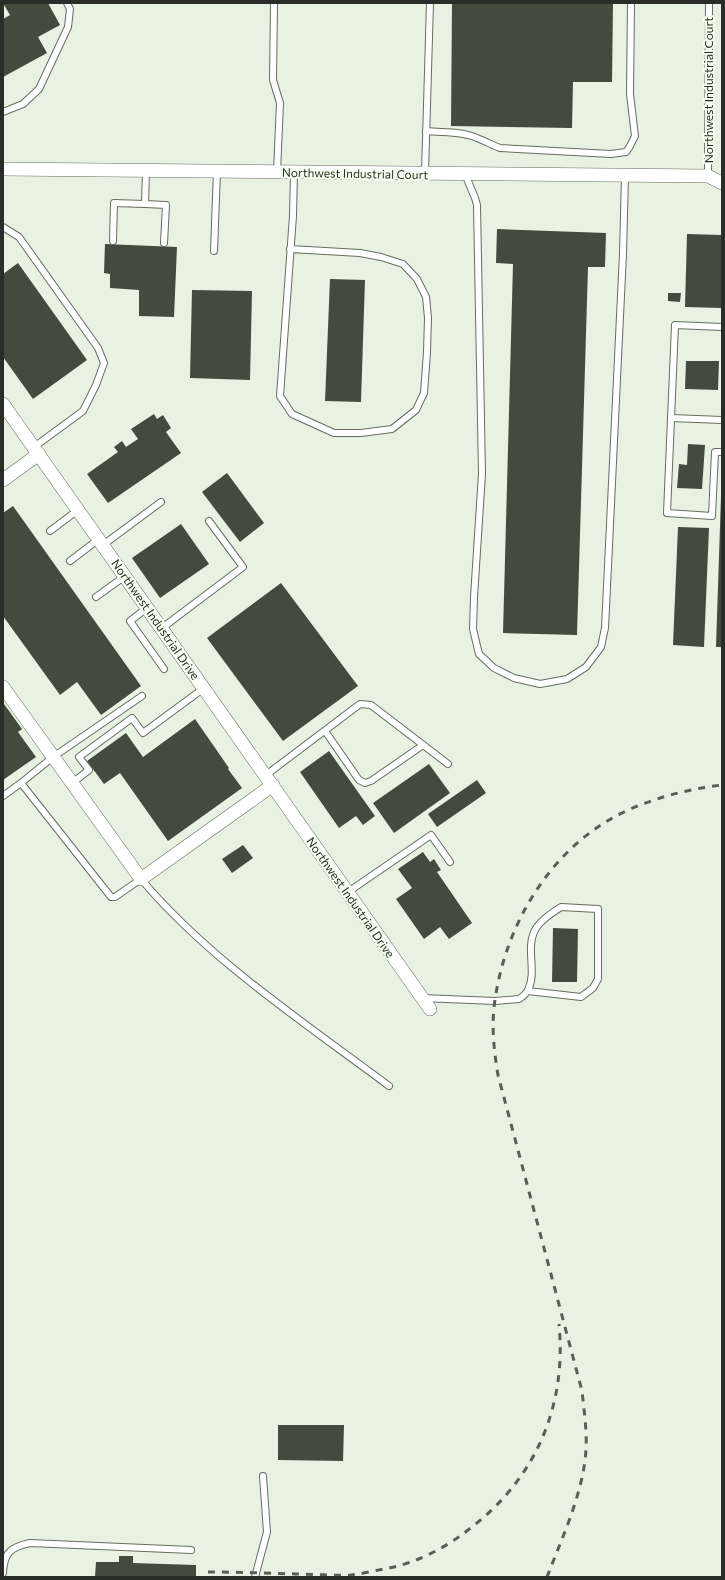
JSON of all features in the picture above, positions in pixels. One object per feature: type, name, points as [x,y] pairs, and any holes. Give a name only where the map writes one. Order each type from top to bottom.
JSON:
[{"type":"street","name":"Northwest Industrial Court","points":[[3,169],[708,176],[722,183]]},
{"type":"street","name":"Northwest Industrial Drive","points":[[3,404],[430,1009]]},
{"type":"street","points":[[3,480],[36,450]]},
{"type":"street","points":[[3,687],[141,879],[269,780]]},
{"type":"lane","points":[[3,112],[23,104],[39,89],[68,27],[70,9],[67,3]]},
{"type":"lane","points":[[274,3],[273,80],[280,102],[277,172]]},
{"type":"lane","points":[[425,174],[430,3]]},
{"type":"lane","points":[[426,131],[466,134],[500,148],[611,154],[626,152],[634,136],[630,94],[631,3]]},
{"type":"lane","name":"Northwest Industrial Court","points":[[708,176],[709,3]]},
{"type":"lane","points":[[145,204],[146,171]]},
{"type":"lane","points":[[214,252],[217,171]]},
{"type":"lane","points":[[290,249],[360,253],[381,257],[403,264],[417,279],[426,297],[428,318],[424,393],[416,410],[392,429],[361,433],[334,433],[292,414],[280,396],[294,172]]},
{"type":"lane","points":[[465,174],[477,206],[482,436],[482,474],[473,628],[479,654],[494,668],[514,678],[540,684],[567,679],[586,667],[601,647],[605,628],[623,262],[625,175]]},
{"type":"lane","points":[[113,241],[114,203],[145,204],[166,205],[164,243]]},
{"type":"lane","points":[[3,228],[19,237],[98,348],[104,363],[96,385],[83,412],[36,450]]},
{"type":"lane","points":[[722,327],[675,325],[667,513],[712,516],[715,452],[722,452]]},
{"type":"lane","points":[[671,418],[722,420]]},
{"type":"lane","points":[[70,561],[161,502]]},
{"type":"lane","points":[[50,531],[78,510]]},
{"type":"lane","points":[[162,628],[243,567],[209,521]]},
{"type":"lane","points":[[96,597],[125,576]]},
{"type":"lane","points":[[147,608],[130,621],[164,668]]},
{"type":"lane","points":[[72,782],[89,770],[79,757],[132,718],[142,733],[204,688]]},
{"type":"lane","points":[[3,796],[53,757],[142,696]]},
{"type":"lane","points":[[269,780],[325,731],[360,704],[371,705],[448,764]]},
{"type":"lane","points":[[325,731],[359,780],[365,783],[371,781],[423,745]]},
{"type":"lane","points":[[21,783],[111,896],[114,897],[141,879],[160,901],[233,969],[389,1086]]},
{"type":"lane","points":[[348,892],[431,835],[450,862]]},
{"type":"lane","points":[[422,998],[495,1001],[519,999],[528,991],[531,978],[531,944],[534,932],[541,923],[561,907],[598,909],[598,979],[593,988],[581,997],[528,991]]},
{"type":"lane","points":[[256,1577],[267,1532],[263,1476]]},
{"type":"lane","points":[[3,1573],[3,1566],[8,1553],[16,1546],[30,1543],[191,1550]]},
{"type":"building","points":[[3,3],[48,3],[60,25],[38,37],[47,53],[3,77],[3,19],[10,15]]},
{"type":"building","points":[[452,3],[613,3],[612,82],[573,82],[572,128],[451,126]]},
{"type":"building","points":[[497,229],[606,233],[605,267],[588,267],[577,635],[503,633],[513,264],[496,263]]},
{"type":"building","points":[[687,234],[722,235],[722,308],[685,307]]},
{"type":"building","points":[[105,244],[177,247],[174,317],[139,316],[139,290],[110,288],[110,274],[104,273]]},
{"type":"building","points":[[18,263],[87,360],[33,399],[3,357],[3,274]]},
{"type":"building","points":[[330,279],[365,280],[361,402],[325,401]]},
{"type":"building","points":[[192,290],[252,291],[250,380],[190,378]]},
{"type":"building","points":[[668,293],[681,293],[680,302],[668,301]]},
{"type":"building","points":[[686,361],[719,361],[718,390],[685,389]]},
{"type":"building","points":[[154,414],[157,419],[163,415],[171,428],[166,432],[181,453],[108,503],[87,474],[118,452],[114,447],[122,441],[126,447],[138,439],[131,429]]},
{"type":"building","points":[[688,444],[705,445],[702,489],[677,488],[679,464],[687,465]]},
{"type":"building","points":[[227,473],[264,523],[240,542],[202,492]]},
{"type":"building","points":[[721,496],[722,647],[716,647]]},
{"type":"building","points":[[13,506],[141,686],[101,715],[77,682],[60,695],[3,616],[3,513]]},
{"type":"building","points":[[181,524],[209,564],[160,598],[132,558]]},
{"type":"building","points":[[678,527],[709,528],[704,647],[673,645]]},
{"type":"building","points":[[281,583],[358,686],[283,741],[207,638]]},
{"type":"building","points":[[4,704],[22,729],[18,732],[36,757],[3,780],[3,705]]},
{"type":"building","points":[[195,719],[242,788],[168,841],[120,773],[104,784],[87,761],[126,733],[143,757]]},
{"type":"building","points":[[329,751],[375,816],[363,825],[356,816],[339,828],[300,772]]},
{"type":"building","points":[[429,764],[450,793],[394,833],[373,803]]},
{"type":"building","points":[[477,780],[486,793],[437,827],[428,814]]},
{"type":"building","points":[[243,845],[253,858],[232,873],[222,859]]},
{"type":"building","points":[[423,852],[430,862],[434,859],[441,870],[437,872],[472,923],[449,939],[440,927],[424,939],[396,899],[412,888],[398,869]]},
{"type":"building","points":[[553,928],[578,929],[577,982],[552,982]]},
{"type":"building","points":[[278,1425],[344,1425],[343,1461],[278,1460]]},
{"type":"building","points":[[119,1556],[133,1556],[133,1563],[196,1565],[196,1577],[95,1577],[96,1562],[119,1562]]},
{"type":"railway","points":[[547,1577],[577,1498],[584,1465],[586,1427],[582,1391],[498,1075],[494,1047],[493,1019],[501,971],[510,942],[522,915],[537,889],[555,865],[576,844],[600,826],[638,806],[673,794],[722,785]]},
{"type":"railway","points":[[208,1572],[355,1575],[395,1567],[428,1555],[459,1537],[491,1510],[512,1488],[528,1465],[542,1439],[558,1384],[560,1355],[559,1324]]}]
